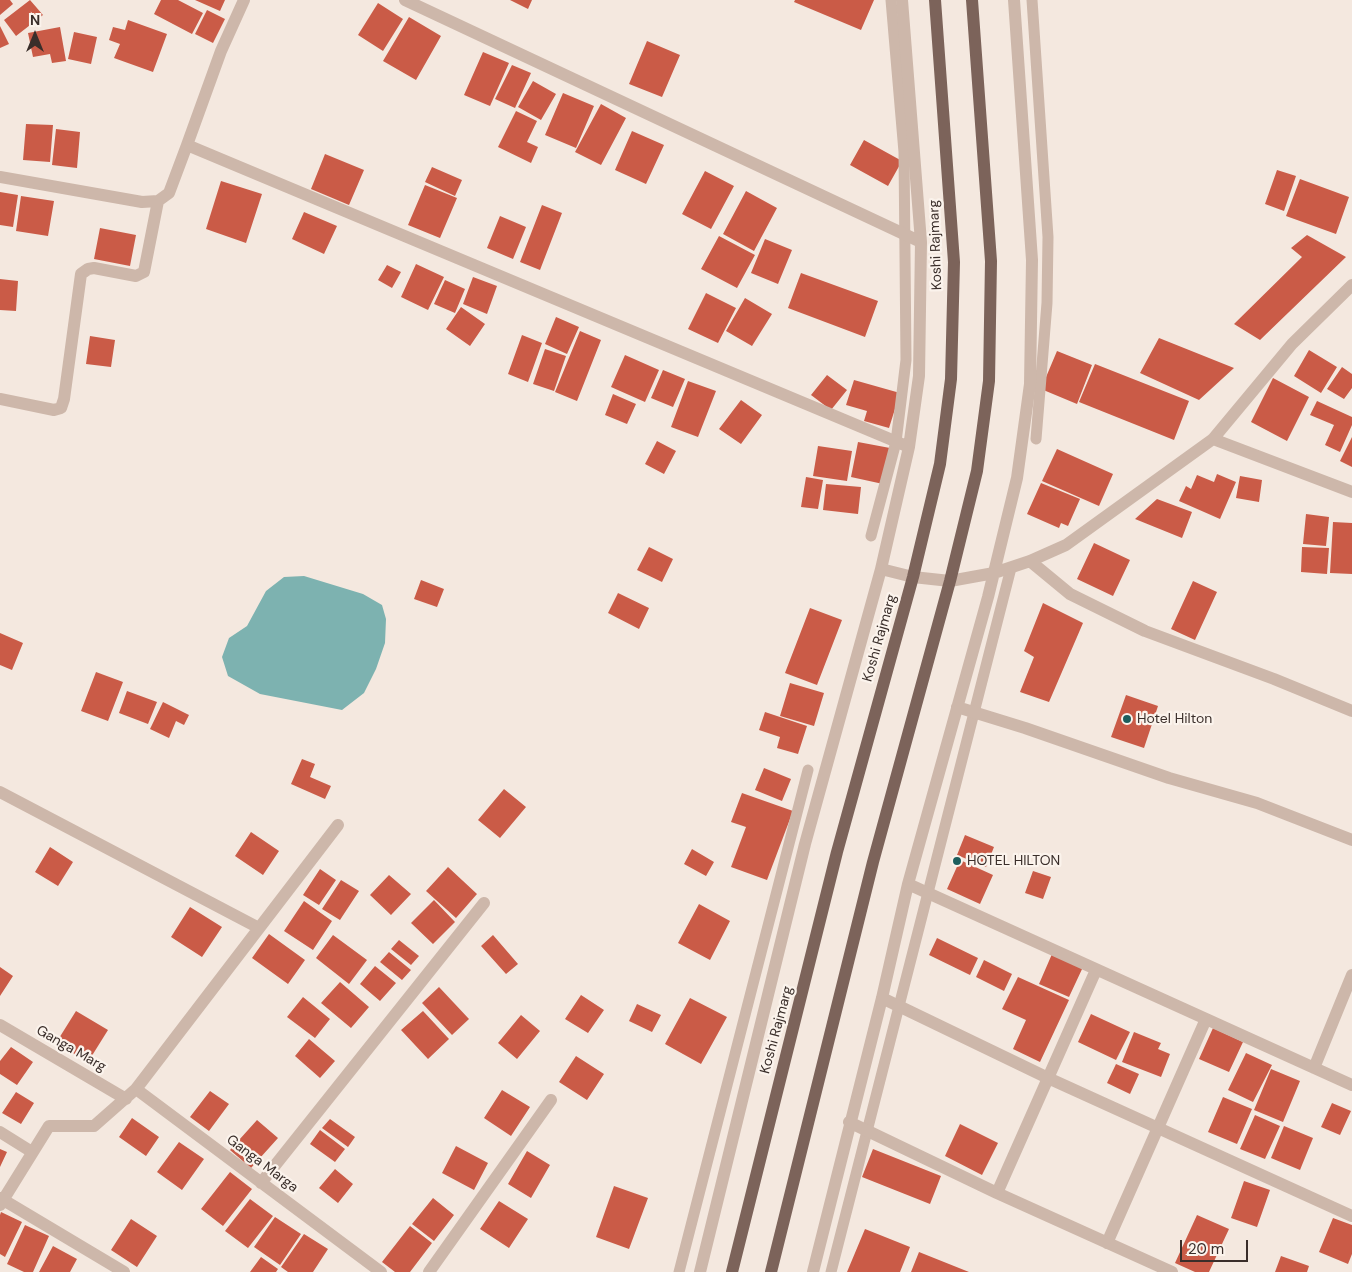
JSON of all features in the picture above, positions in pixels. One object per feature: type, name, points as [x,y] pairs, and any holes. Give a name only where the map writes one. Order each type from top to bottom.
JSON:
[{"type":"main road","name":"Koshi Rajmarg","points":[[732,1272],[836,852],[913,577],[940,464],[951,379],[954,262],[935,0]]},
{"type":"main road","points":[[771,1272],[873,862],[950,581],[977,471],[988,381],[991,261],[972,0]]},
{"type":"street","points":[[0,178],[142,202],[158,201],[169,192],[221,51],[244,0]]},
{"type":"street","points":[[404,0],[920,242]]},
{"type":"street","points":[[700,1272],[744,1085],[805,844],[881,569],[903,444],[919,376],[920,242],[902,0]]},
{"type":"street","points":[[813,1272],[849,1122],[882,998],[908,884],[994,573],[1017,478],[1030,384],[1032,260],[1014,0]]},
{"type":"street","points":[[187,145],[903,444]]},
{"type":"street","points":[[0,399],[54,410],[61,408],[64,399],[81,274],[88,269],[94,268],[136,276],[142,274],[144,272],[158,201]]},
{"type":"street","points":[[881,569],[913,577],[950,581],[994,573],[1030,561],[1066,545],[1213,439],[1292,344],[1352,286]]},
{"type":"street","points":[[1213,439],[1352,492]]},
{"type":"street","points":[[1030,561],[1070,594],[1145,631],[1274,679],[1352,711]]},
{"type":"street","points":[[957,707],[1169,778],[1257,804],[1352,840]]},
{"type":"street","points":[[0,792],[259,928]]},
{"type":"street","points":[[124,1272],[1,1201],[49,1126],[94,1126],[136,1089],[338,825]]},
{"type":"street","points":[[908,884],[1352,1085]]},
{"type":"street","points":[[261,1183],[484,903]]},
{"type":"street","points":[[997,1193],[1096,970]]},
{"type":"street","points":[[1314,1068],[1352,975]]},
{"type":"street","points":[[882,998],[1048,1078],[1352,1216]]},
{"type":"street","points":[[1107,1243],[1206,1020]]},
{"type":"street","name":"Ganga Marg","points":[[0,1025],[126,1099]]},
{"type":"street","name":"Ganga Marga","points":[[136,1089],[381,1272]]},
{"type":"street","points":[[429,1272],[551,1100]]},
{"type":"street","points":[[849,1122],[997,1193],[1172,1272]]},
{"type":"street","points":[[0,1132],[32,1152]]},
{"type":"lane","points":[[871,536],[903,444],[906,360],[904,152],[890,0]]},
{"type":"lane","points":[[1032,0],[1048,237],[1047,303],[1036,439]]},
{"type":"lane","points":[[831,1272],[1010,568]]},
{"type":"lane","points":[[679,1272],[808,770]]},
{"type":"water","points":[[304,576],[363,594],[382,605],[386,619],[385,643],[376,669],[364,693],[342,710],[260,694],[228,676],[222,657],[229,638],[247,626],[266,591],[284,577]]},
{"type":"building","points":[[0,0],[10,0],[13,4],[0,15]]},
{"type":"building","points":[[30,0],[43,15],[16,36],[4,20]]},
{"type":"building","points":[[161,0],[178,0],[203,13],[192,34],[154,14]]},
{"type":"building","points":[[195,0],[225,0],[220,11]]},
{"type":"building","points":[[510,0],[532,0],[528,9]]},
{"type":"building","points":[[795,0],[874,0],[861,30],[794,2]]},
{"type":"building","points":[[378,3],[403,19],[383,51],[358,35]]},
{"type":"building","points":[[207,10],[225,19],[213,43],[195,34]]},
{"type":"building","points":[[409,17],[441,36],[416,80],[383,61]]},
{"type":"building","points":[[128,20],[167,34],[153,72],[114,58],[120,44],[109,40],[113,27],[125,30]]},
{"type":"building","points":[[0,26],[9,44],[0,48]]},
{"type":"building","points":[[60,27],[66,61],[52,63],[50,54],[33,57],[28,33]]},
{"type":"building","points":[[74,32],[97,37],[91,64],[68,59]]},
{"type":"building","points":[[647,41],[680,55],[662,97],[629,84]]},
{"type":"building","points":[[483,52],[509,63],[490,106],[464,95]]},
{"type":"building","points":[[512,65],[531,73],[515,108],[495,99]]},
{"type":"building","points":[[533,81],[556,94],[541,120],[518,107]]},
{"type":"building","points":[[563,93],[594,106],[576,148],[545,135]]},
{"type":"building","points":[[601,104],[626,118],[601,165],[575,152]]},
{"type":"building","points":[[516,111],[537,121],[527,142],[538,147],[531,163],[498,147]]},
{"type":"building","points":[[26,124],[53,125],[50,162],[23,160]]},
{"type":"building","points":[[56,129],[80,132],[77,168],[52,165]]},
{"type":"building","points":[[632,131],[664,145],[646,184],[615,170]]},
{"type":"building","points":[[864,140],[902,161],[888,186],[850,165]]},
{"type":"building","points":[[325,154],[364,170],[349,205],[311,189]]},
{"type":"building","points":[[432,167],[462,180],[455,196],[425,182]]},
{"type":"building","points":[[1277,170],[1296,176],[1284,211],[1265,204]]},
{"type":"building","points":[[705,171],[734,186],[711,229],[682,214]]},
{"type":"building","points":[[1300,179],[1349,197],[1336,234],[1286,216]]},
{"type":"building","points":[[221,181],[262,194],[246,243],[206,229]]},
{"type":"building","points":[[425,185],[457,198],[440,238],[408,225]]},
{"type":"building","points":[[746,191],[777,208],[754,251],[723,234]]},
{"type":"building","points":[[0,192],[18,195],[13,227],[0,225]]},
{"type":"building","points":[[21,196],[54,201],[48,236],[16,231]]},
{"type":"building","points":[[542,205],[562,213],[540,270],[520,262]]},
{"type":"building","points":[[304,212],[337,226],[324,254],[292,239]]},
{"type":"building","points":[[500,216],[526,227],[513,259],[487,248]]},
{"type":"building","points":[[100,228],[136,235],[130,266],[94,259]]},
{"type":"building","points":[[1307,235],[1346,257],[1260,340],[1234,324],[1302,257],[1291,248]]},
{"type":"building","points":[[719,236],[755,255],[737,288],[701,269]]},
{"type":"building","points":[[765,239],[792,250],[778,284],[751,273]]},
{"type":"building","points":[[416,264],[444,277],[428,310],[401,297]]},
{"type":"building","points":[[387,265],[401,272],[392,288],[378,280]]},
{"type":"building","points":[[801,273],[878,301],[865,337],[788,308]]},
{"type":"building","points":[[473,277],[497,286],[487,314],[463,304]]},
{"type":"building","points":[[0,279],[18,281],[16,311],[0,310]]},
{"type":"building","points":[[445,280],[465,289],[455,313],[434,304]]},
{"type":"building","points":[[706,293],[736,308],[718,343],[688,329]]},
{"type":"building","points":[[745,298],[772,314],[752,346],[726,331]]},
{"type":"building","points":[[461,307],[485,324],[470,346],[446,329]]},
{"type":"building","points":[[556,317],[579,327],[567,354],[545,344]]},
{"type":"building","points":[[580,331],[601,340],[577,401],[555,392]]},
{"type":"building","points":[[522,335],[542,343],[528,382],[508,374]]},
{"type":"building","points":[[90,336],[115,340],[111,367],[86,364]]},
{"type":"building","points":[[1159,338],[1234,368],[1199,400],[1140,373]]},
{"type":"building","points":[[545,349],[566,356],[554,391],[533,384]]},
{"type":"building","points":[[1309,350],[1337,367],[1321,393],[1294,376]]},
{"type":"building","points":[[1057,351],[1092,365],[1077,404],[1041,389]]},
{"type":"building","points":[[625,355],[659,370],[645,402],[611,387]]},
{"type":"building","points":[[1095,364],[1189,401],[1174,440],[1079,402]]},
{"type":"building","points":[[1342,367],[1352,374],[1352,388],[1344,399],[1327,389]]},
{"type":"building","points":[[663,370],[685,379],[673,407],[651,398]]},
{"type":"building","points":[[827,375],[847,390],[831,410],[811,395]]},
{"type":"building","points":[[1273,378],[1309,397],[1287,441],[1251,422]]},
{"type":"building","points":[[854,380],[900,393],[889,428],[864,421],[867,411],[846,405]]},
{"type":"building","points":[[688,381],[716,391],[698,437],[671,427]]},
{"type":"building","points":[[613,394],[636,404],[627,424],[605,415]]},
{"type":"building","points":[[741,400],[762,415],[741,444],[719,429]]},
{"type":"building","points":[[1317,401],[1352,417],[1352,425],[1340,452],[1325,445],[1334,425],[1310,415]]},
{"type":"building","points":[[1352,437],[1352,467],[1340,461]]},
{"type":"building","points":[[657,441],[676,451],[664,474],[645,464]]},
{"type":"building","points":[[858,442],[890,448],[883,484],[851,477]]},
{"type":"building","points":[[818,446],[852,451],[847,481],[813,476]]},
{"type":"building","points":[[1057,449],[1113,474],[1099,506],[1042,481]]},
{"type":"building","points":[[1217,474],[1236,482],[1220,519],[1179,501],[1186,486],[1191,489],[1197,475],[1214,482]]},
{"type":"building","points":[[1240,476],[1262,480],[1259,502],[1236,498]]},
{"type":"building","points":[[806,477],[823,480],[818,509],[801,507]]},
{"type":"building","points":[[1041,483],[1080,499],[1068,526],[1061,523],[1059,528],[1027,514]]},
{"type":"building","points":[[826,484],[861,487],[858,514],[823,510]]},
{"type":"building","points":[[1157,499],[1192,512],[1182,538],[1135,519]]},
{"type":"building","points":[[1306,514],[1329,517],[1326,546],[1303,544]]},
{"type":"building","points":[[1333,522],[1352,523],[1352,574],[1330,573]]},
{"type":"building","points":[[1094,543],[1130,560],[1113,596],[1077,579]]},
{"type":"building","points":[[649,547],[673,559],[662,582],[637,570]]},
{"type":"building","points":[[1302,547],[1329,548],[1327,574],[1301,572]]},
{"type":"building","points":[[421,580],[444,589],[437,607],[414,599]]},
{"type":"building","points":[[1193,581],[1217,592],[1195,640],[1171,629]]},
{"type":"building","points":[[618,593],[649,608],[639,629],[608,613]]},
{"type":"building","points":[[1043,603],[1083,623],[1049,702],[1020,692],[1034,657],[1024,651]]},
{"type":"building","points":[[810,608],[842,620],[817,685],[785,673]]},
{"type":"building","points":[[0,633],[23,643],[12,670],[0,665]]},
{"type":"building","points":[[96,672],[123,682],[108,721],[81,711]]},
{"type":"building","points":[[790,683],[824,693],[814,726],[780,716]]},
{"type":"building","points":[[127,691],[157,702],[148,724],[119,713]]},
{"type":"building","points":[[1126,695],[1158,706],[1144,748],[1111,737]]},
{"type":"building","points":[[163,702],[189,715],[184,725],[176,721],[169,738],[150,729]]},
{"type":"building","points":[[765,712],[807,726],[798,754],[777,748],[780,737],[759,730]]},
{"type":"building","points":[[302,759],[315,764],[310,777],[331,786],[325,799],[291,784]]},
{"type":"building","points":[[764,768],[791,779],[782,801],[755,790]]},
{"type":"building","points":[[504,789],[526,807],[500,838],[478,820]]},
{"type":"building","points":[[742,793],[793,811],[767,880],[731,867],[746,827],[731,822]]},
{"type":"building","points":[[251,832],[279,851],[263,875],[235,856]]},
{"type":"building","points":[[965,835],[994,847],[986,867],[957,855]]},
{"type":"building","points":[[50,847],[73,862],[58,886],[35,872]]},
{"type":"building","points":[[692,849],[714,862],[706,876],[684,864]]},
{"type":"building","points":[[960,860],[993,875],[980,904],[947,889]]},
{"type":"building","points":[[448,867],[477,894],[456,918],[426,891]]},
{"type":"building","points":[[320,869],[336,880],[319,905],[303,895]]},
{"type":"building","points":[[1033,871],[1051,877],[1043,899],[1025,893]]},
{"type":"building","points":[[389,875],[411,894],[391,915],[370,895]]},
{"type":"building","points":[[341,880],[359,891],[340,920],[322,909]]},
{"type":"building","points":[[434,900],[455,922],[433,944],[411,923]]},
{"type":"building","points":[[304,901],[332,921],[313,950],[284,931]]},
{"type":"building","points":[[699,904],[730,921],[710,960],[678,943]]},
{"type":"building","points":[[190,907],[222,927],[202,957],[171,937]]},
{"type":"building","points":[[269,934],[305,960],[288,984],[252,958]]},
{"type":"building","points":[[333,935],[367,960],[349,984],[316,958]]},
{"type":"building","points":[[493,935],[518,964],[506,974],[481,946]]},
{"type":"building","points":[[937,938],[978,958],[970,975],[929,955]]},
{"type":"building","points":[[399,940],[419,956],[411,965],[391,949]]},
{"type":"building","points":[[389,952],[411,970],[402,980],[380,962]]},
{"type":"building","points":[[1052,954],[1083,967],[1069,997],[1039,984]]},
{"type":"building","points":[[984,960],[1012,974],[1004,991],[976,977]]},
{"type":"building","points":[[375,966],[396,983],[380,1001],[360,984]]},
{"type":"building","points":[[0,967],[13,976],[0,996]]},
{"type":"building","points":[[1018,977],[1069,1000],[1040,1062],[1013,1049],[1026,1020],[1002,1009]]},
{"type":"building","points":[[340,982],[369,1007],[351,1028],[321,1003]]},
{"type":"building","points":[[439,987],[469,1019],[452,1035],[422,1003]]},
{"type":"building","points":[[581,995],[604,1010],[588,1033],[565,1019]]},
{"type":"building","points":[[303,997],[330,1019],[315,1038],[287,1017]]},
{"type":"building","points":[[690,998],[727,1017],[701,1064],[665,1044]]},
{"type":"building","points":[[637,1004],[661,1015],[652,1032],[629,1021]]},
{"type":"building","points":[[76,1011],[108,1030],[88,1062],[56,1043]]},
{"type":"building","points":[[423,1011],[449,1039],[428,1059],[401,1030]]},
{"type":"building","points":[[1091,1014],[1130,1032],[1116,1060],[1078,1042]]},
{"type":"building","points":[[521,1015],[540,1031],[517,1059],[498,1043]]},
{"type":"building","points":[[1213,1028],[1243,1042],[1229,1072],[1199,1059]]},
{"type":"building","points":[[1134,1032],[1161,1043],[1158,1049],[1170,1054],[1161,1077],[1122,1062]]},
{"type":"building","points":[[309,1039],[335,1061],[320,1078],[295,1056]]},
{"type":"building","points":[[11,1047],[33,1062],[17,1085],[0,1074],[0,1061]]},
{"type":"building","points":[[1246,1053],[1272,1065],[1253,1102],[1228,1090]]},
{"type":"building","points":[[576,1056],[604,1074],[587,1100],[559,1082]]},
{"type":"building","points":[[1116,1064],[1139,1074],[1130,1094],[1107,1083]]},
{"type":"building","points":[[1271,1069],[1300,1081],[1283,1122],[1254,1110]]},
{"type":"building","points":[[502,1090],[530,1107],[511,1136],[484,1118]]},
{"type":"building","points":[[210,1091],[229,1104],[209,1131],[190,1117]]},
{"type":"building","points":[[16,1092],[34,1103],[21,1124],[2,1113]]},
{"type":"building","points":[[1223,1097],[1252,1109],[1237,1144],[1208,1132]]},
{"type":"building","points":[[1332,1103],[1351,1111],[1340,1135],[1321,1127]]},
{"type":"building","points":[[1255,1115],[1280,1126],[1265,1159],[1240,1149]]},
{"type":"building","points":[[132,1118],[159,1137],[146,1156],[119,1137]]},
{"type":"building","points":[[330,1119],[355,1137],[348,1147],[322,1128]]},
{"type":"building","points":[[257,1120],[278,1138],[251,1168],[230,1150]]},
{"type":"building","points":[[960,1124],[998,1143],[982,1175],[945,1156]]},
{"type":"building","points":[[1284,1126],[1313,1138],[1300,1170],[1271,1158]]},
{"type":"building","points":[[320,1130],[345,1149],[335,1162],[310,1144]]},
{"type":"building","points":[[179,1142],[204,1159],[182,1190],[157,1172]]},
{"type":"building","points":[[456,1146],[488,1163],[474,1190],[442,1173]]},
{"type":"building","points":[[0,1149],[7,1152],[0,1167]]},
{"type":"building","points":[[873,1149],[941,1176],[930,1204],[862,1177]]},
{"type":"building","points":[[527,1151],[550,1165],[531,1198],[508,1184]]},
{"type":"building","points":[[335,1169],[353,1184],[338,1203],[319,1188]]},
{"type":"building","points":[[230,1172],[252,1189],[223,1226],[201,1209]]},
{"type":"building","points":[[1244,1181],[1270,1190],[1257,1227],[1231,1218]]},
{"type":"building","points":[[614,1186],[648,1198],[629,1249],[596,1237]]},
{"type":"building","points":[[433,1198],[454,1215],[434,1241],[412,1224]]},
{"type":"building","points":[[250,1199],[273,1216],[248,1248],[225,1231]]},
{"type":"building","points":[[499,1201],[528,1219],[509,1248],[480,1229]]},
{"type":"building","points":[[1,1212],[22,1222],[5,1257],[0,1254]]},
{"type":"building","points":[[1197,1215],[1229,1229],[1209,1272],[1195,1272],[1175,1263]]},
{"type":"building","points":[[275,1217],[301,1234],[280,1265],[254,1247]]},
{"type":"building","points":[[1333,1218],[1352,1225],[1352,1254],[1348,1264],[1319,1252]]},
{"type":"building","points":[[131,1219],[157,1236],[137,1267],[111,1250]]},
{"type":"building","points":[[25,1225],[49,1236],[33,1272],[24,1272],[7,1264]]},
{"type":"building","points":[[410,1226],[432,1243],[410,1272],[395,1272],[382,1262]]},
{"type":"building","points":[[865,1229],[910,1247],[900,1272],[847,1272]]},
{"type":"building","points":[[304,1234],[328,1249],[313,1272],[288,1272],[281,1267]]},
{"type":"building","points":[[53,1246],[77,1259],[70,1272],[39,1272]]},
{"type":"building","points":[[919,1252],[969,1272],[911,1272]]},
{"type":"building","points":[[1281,1256],[1309,1266],[1307,1272],[1275,1272]]},
{"type":"building","points":[[261,1257],[278,1269],[276,1272],[250,1272]]},
{"type":"place","name":"Hotel Hilton","points":[[1127,719]]},
{"type":"place","name":"HOTEL HILTON","points":[[957,861]]}]
